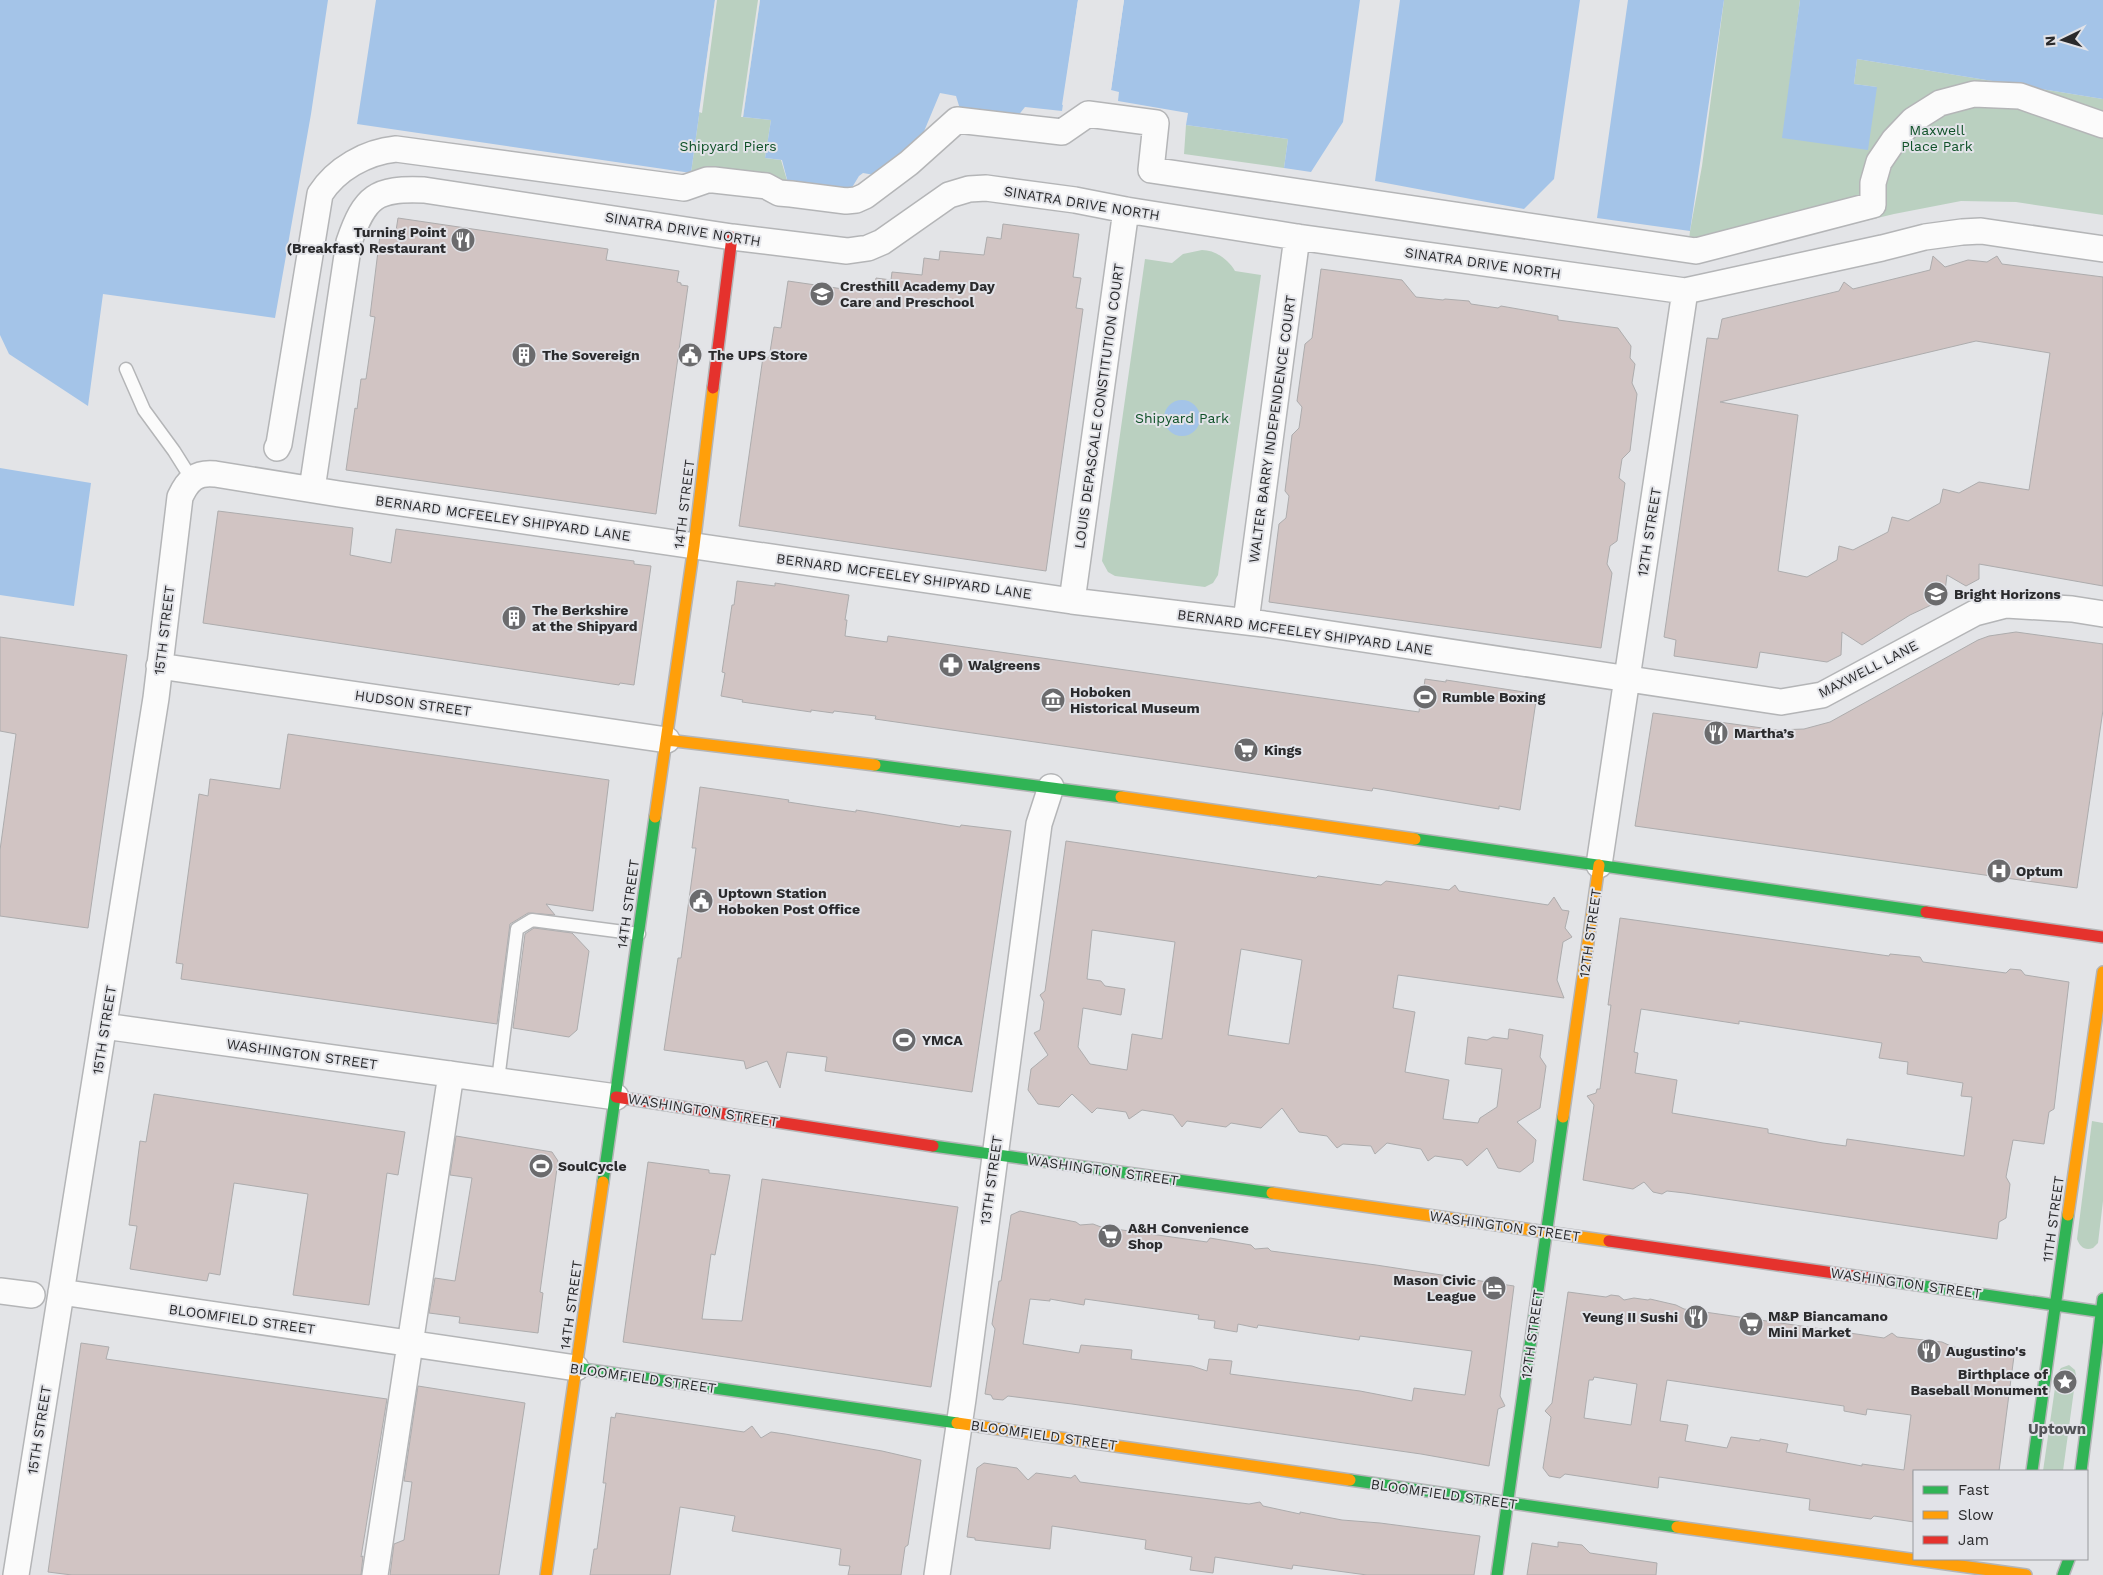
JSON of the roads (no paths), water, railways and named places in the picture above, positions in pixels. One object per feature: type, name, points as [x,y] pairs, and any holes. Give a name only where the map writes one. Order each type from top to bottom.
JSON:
[{"type":"street","points":[[277,448],[320,194],[326,184],[349,165],[385,150],[396,149],[684,188],[707,180],[714,180],[766,186],[779,193],[846,201],[866,196],[909,163],[957,120],[1062,132],[1088,114],[1156,123],[1151,170],[1696,251],[1874,214],[1873,183],[1880,162],[1894,140],[1914,120],[1940,103],[1974,94],[2020,96],[2103,126]]},
{"type":"street","name":"SINATRA DRIVE NORTH","points":[[312,489],[349,242],[357,219],[364,207],[384,192],[397,189],[424,190],[732,237],[857,250],[882,242],[949,195],[969,189],[986,188],[1075,200],[1297,237],[1685,291],[1925,237],[1962,232],[1981,231],[2103,249]]},
{"type":"street","name":"LOUIS DEPASCALE CONSTITUTION COURT","points":[[1072,601],[1126,210]]},
{"type":"street","name":"14TH STREET","points":[[546,1575],[694,546],[732,237]]},
{"type":"street","name":"WALTER BARRY INDEPENDENCE COURT","points":[[1246,621],[1297,237]]},
{"type":"street","name":"12TH STREET","points":[[1497,1575],[1626,680],[1685,291]]},
{"type":"street","name":"BERNARD MCFEELEY SHIPYARD LANE","points":[[188,481],[207,473],[1072,601],[1246,621],[1626,680]]},
{"type":"street","name":"15TH STREET","points":[[16,1575],[104,1026],[159,666],[180,497],[188,481]]},
{"type":"street","name":"MAXWELL LANE","points":[[1626,680],[1781,702],[1822,695],[1975,613],[2006,605],[2072,608],[2103,614]]},
{"type":"street","name":"HUDSON STREET","points":[[159,666],[667,740]]},
{"type":"street","points":[[667,740],[1051,787],[2103,937]]},
{"type":"street","name":"13TH STREET","points":[[937,1575],[1039,824],[1051,787]]},
{"type":"street","name":"11TH STREET","points":[[2032,1470],[2103,972]]},
{"type":"street","name":"WASHINGTON STREET","points":[[104,1026],[498,1080],[994,1155],[2102,1312]]},
{"type":"street","points":[[375,1575],[451,1074]]},
{"type":"street","points":[[0,1291],[32,1296]]},
{"type":"street","name":"BLOOMFIELD STREET","points":[[62,1292],[1507,1503],[1913,1560]]},
{"type":"street","points":[[2081,1470],[2103,1299]]},
{"type":"street","name":"BLOOMFIELD STREET","points":[[1914,1560],[2021,1575]]},
{"type":"street","points":[[2020,1560],[2021,1575]]},
{"type":"street","points":[[2063,1575],[2069,1560]]},
{"type":"lane","points":[[126,369],[144,410],[174,451],[188,481]]},
{"type":"lane","points":[[498,1080],[517,929],[532,920],[639,934]]},
{"type":"water","points":[[0,0],[328,0],[311,114],[275,318],[103,294],[88,406],[9,354],[0,335]]},
{"type":"water","points":[[376,0],[715,0],[691,173],[357,124]]},
{"type":"water","points":[[760,0],[1078,0],[1062,111],[1025,107],[1017,117],[960,109],[956,96],[940,93],[920,141],[880,176],[863,173],[859,176],[848,194],[789,187],[782,160],[765,158],[771,120],[743,117]]},
{"type":"water","points":[[1124,0],[1360,0],[1343,122],[1311,172],[1284,168],[1288,139],[1186,125],[1188,113],[1118,101],[1119,92],[1111,90]]},
{"type":"water","points":[[1400,0],[1580,0],[1554,179],[1524,209],[1375,181]]},
{"type":"water","points":[[1628,0],[1724,0],[1690,231],[1597,218]]},
{"type":"water","points":[[1800,0],[2103,0],[2103,99],[1857,59],[1854,84],[1877,87],[1868,150],[1782,138]]},
{"type":"water","points":[[1182,400],[1189,401],[1195,405],[1199,411],[1199,425],[1195,431],[1189,435],[1182,436],[1175,435],[1169,431],[1165,425],[1164,418],[1165,411],[1169,405],[1175,401]]},
{"type":"water","points":[[0,468],[91,483],[74,606],[0,595]]},
{"type":"place","name":"Turning Point (Breakfast) Restaurant","points":[[463,240]]},
{"type":"place","name":"Cresthill Academy Day Care and Preschool","points":[[822,294]]},
{"type":"place","name":"The Sovereign","points":[[524,355]]},
{"type":"place","name":"The UPS Store","points":[[690,355]]},
{"type":"place","name":"Bright Horizons","points":[[1936,594]]},
{"type":"place","name":"The Berkshire at the Shipyard","points":[[514,618]]},
{"type":"place","name":"Walgreens","points":[[951,665]]},
{"type":"place","name":"Rumble Boxing","points":[[1425,697]]},
{"type":"place","name":"Hoboken Historical Museum","points":[[1053,700]]},
{"type":"place","name":"Martha’s","points":[[1716,733]]},
{"type":"place","name":"Kings","points":[[1246,750]]},
{"type":"place","name":"Optum","points":[[1999,871]]},
{"type":"place","name":"Uptown Station Hoboken Post Office","points":[[701,901]]},
{"type":"place","name":"YMCA","points":[[904,1040]]},
{"type":"place","name":"SoulCycle","points":[[541,1166]]},
{"type":"place","name":"A&H Convenience Shop","points":[[1110,1236]]},
{"type":"place","name":"Mason Civic League","points":[[1494,1288]]},
{"type":"place","name":"Yeung II Sushi","points":[[1696,1317]]},
{"type":"place","name":"M&P Biancamano Mini Market","points":[[1751,1324]]},
{"type":"place","name":"Augustino's","points":[[1929,1351]]},
{"type":"place","name":"Birthplace of Baseball Monument","points":[[2065,1382]]},
{"type":"district","name":"Uptown","points":[[2057,1429]]},
{"type":"park label","name":"Maxwell Place Park","points":[[1937,138]]},
{"type":"park label","name":"Shipyard Piers","points":[[728,146]]},
{"type":"park label","name":"Shipyard Park","points":[[1182,418]]}]
